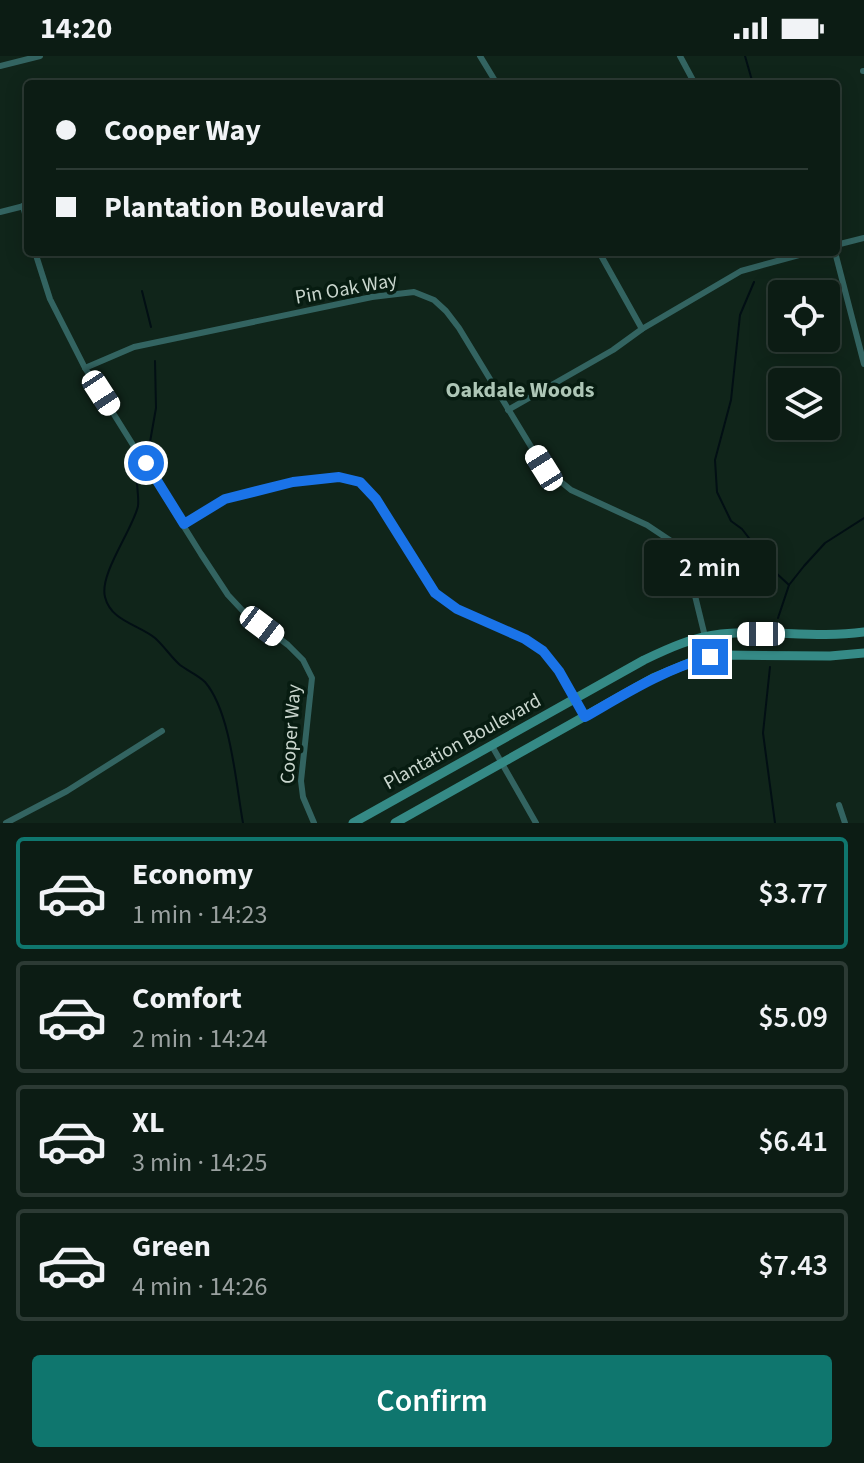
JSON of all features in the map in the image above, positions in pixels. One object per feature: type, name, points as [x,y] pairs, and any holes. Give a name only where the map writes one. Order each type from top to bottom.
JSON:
[{"type":"street","points":[[0,66],[40,56]]},
{"type":"street","points":[[480,56],[494,80]]},
{"type":"street","points":[[680,56],[693,80]]},
{"type":"street","points":[[0,212],[24,206]]},
{"type":"street","points":[[840,244],[864,238]]},
{"type":"street","name":"Cooper Way","points":[[36,256],[50,299],[85,368],[228,595],[296,653],[312,678],[301,781],[303,797],[314,823]]},
{"type":"street","points":[[601,256],[642,329]]},
{"type":"street","points":[[508,410],[741,271],[795,256]]},
{"type":"street","points":[[836,256],[864,364]]},
{"type":"street","name":"Pin Oak Way","points":[[85,368],[134,347],[372,297],[414,292],[434,300],[446,311],[544,468],[571,490],[647,525],[674,543],[687,563],[710,657]]},
{"type":"street","points":[[184,524],[225,499],[293,482],[339,477],[360,482],[376,499],[435,593],[457,609],[517,635],[543,651],[559,671],[585,717]]},
{"type":"street","name":"Plantation Boulevard","points":[[353,823],[673,646],[733,634],[829,635],[864,632]]},
{"type":"street","name":"Plantation Boulevard","points":[[395,823],[653,678],[681,666],[733,654],[830,656],[864,653]]},
{"type":"street","points":[[6,823],[67,791],[162,731]]},
{"type":"street","points":[[492,746],[536,823]]},
{"type":"street","points":[[839,805],[845,823]]},
{"type":"waterway","points":[[745,56],[752,80]]},
{"type":"waterway","points":[[754,282],[740,315],[731,400],[715,460],[717,492],[731,521],[742,529],[789,585]]},
{"type":"waterway","points":[[142,291],[151,327]]},
{"type":"waterway","points":[[150,442],[156,408],[155,361]]},
{"type":"waterway","points":[[137,481],[138,506],[111,564],[104,587],[105,597],[113,612],[155,638],[180,665],[205,682],[214,695],[227,730],[243,823]]},
{"type":"waterway","points":[[778,618],[789,585],[804,566],[825,543],[864,518]]},
{"type":"waterway","points":[[770,667],[763,733],[775,823]]},
{"type":"district","name":"Oakdale Woods","points":[[520,389]]},
{"type":"route","points":[[146,463],[184,524],[225,499],[293,482],[339,477],[360,482],[376,499],[435,593],[457,609],[525,639],[543,651],[559,671],[585,717],[653,678],[710,657]]}]
